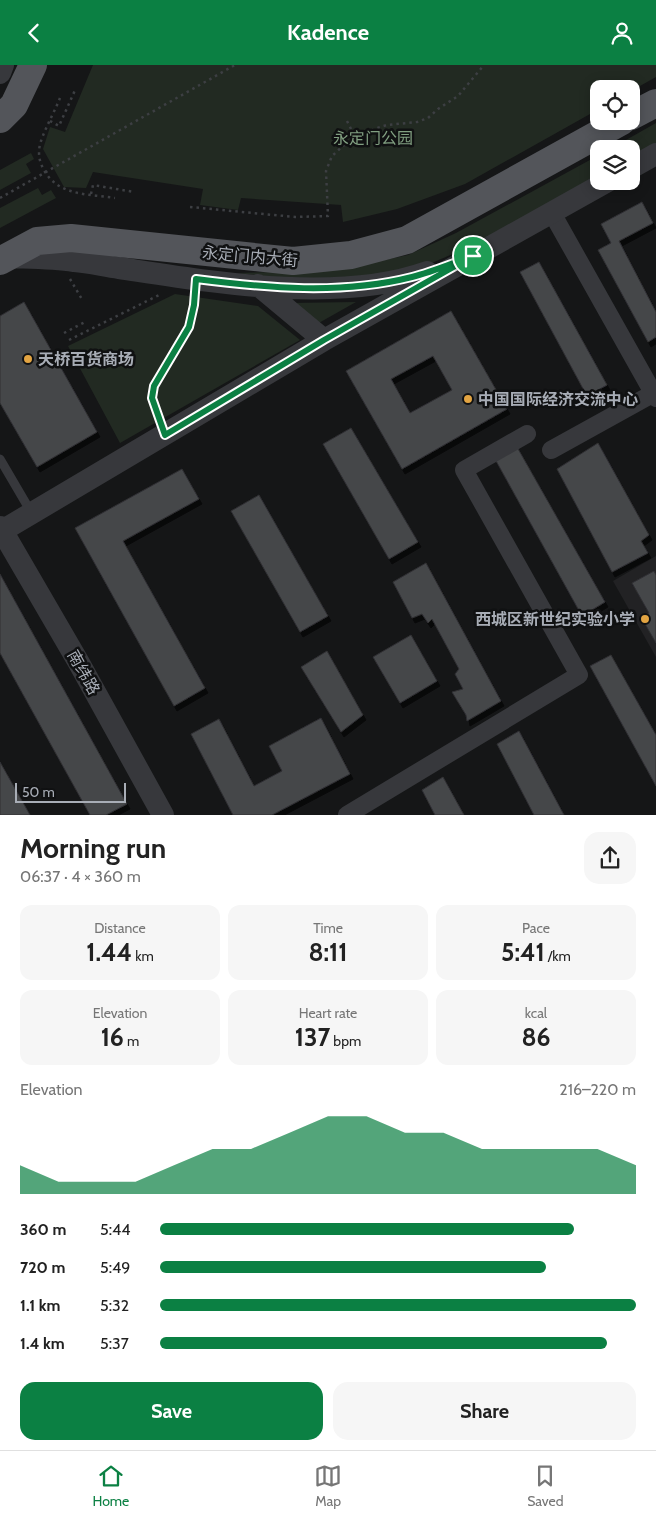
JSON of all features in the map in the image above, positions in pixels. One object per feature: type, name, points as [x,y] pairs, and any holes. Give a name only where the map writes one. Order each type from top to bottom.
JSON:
[{"type":"main road","points":[[0,119],[14,105],[31,68]]},
{"type":"main road","points":[[640,111],[656,103]]},
{"type":"main road","name":"永定门内大街","points":[[3,259],[37,241],[71,238],[119,255],[184,250],[293,261],[351,255],[407,240],[606,130]]},
{"type":"street","points":[[0,73],[4,65]]},
{"type":"street","points":[[640,163],[656,154]]},
{"type":"street","points":[[1,528],[32,514],[324,340],[592,190]]},
{"type":"street","points":[[551,451],[655,394],[552,213]]},
{"type":"street","points":[[119,255],[188,277],[297,288],[364,286],[413,277],[473,256]]},
{"type":"street","points":[[258,285],[324,340]]},
{"type":"street","points":[[347,815],[579,675],[464,470],[527,434]]},
{"type":"street","name":"南纬路","points":[[1,528],[163,815]]},
{"type":"lane","points":[[0,459],[32,514]]},
{"type":"path","points":[[0,198],[235,65]]},
{"type":"path","points":[[190,207],[295,217],[328,216],[326,171],[332,156],[344,145],[374,129],[387,125],[417,122],[428,118],[458,96],[484,65]]},
{"type":"path","points":[[50,121],[60,126],[76,88]]},
{"type":"path","points":[[60,98],[40,143],[39,155],[45,172],[56,186],[69,191],[115,198]]},
{"type":"path","points":[[347,121],[356,139]]},
{"type":"path","points":[[91,194],[92,185],[134,192]]},
{"type":"path","points":[[67,274],[82,301]]},
{"type":"path","points":[[165,435],[152,398],[154,386],[189,327],[194,305],[188,277]]},
{"type":"path","points":[[69,340],[164,292]]},
{"type":"path","points":[[64,333],[86,322]]},
{"type":"shaded area","name":"西城区新世纪实验小学","points":[[656,556],[656,657],[613,581]]},
{"type":"green space","name":"永定门公园","points":[[93,65],[656,65],[656,77],[640,86],[640,80],[590,80],[590,114],[465,184],[397,209],[343,222],[341,205],[241,198],[238,210],[200,205],[203,189],[93,172],[86,188],[64,187],[43,149],[50,127],[65,132]]},
{"type":"green space","points":[[656,123],[656,146],[640,155],[640,140],[626,140]]},
{"type":"green space","points":[[31,153],[34,159],[26,164],[31,173],[0,190],[0,170]]},
{"type":"green space","points":[[590,160],[590,182],[476,244],[434,262],[387,274],[321,282],[236,273],[311,271],[356,266],[408,255],[456,233]]},
{"type":"green space","points":[[38,188],[42,195],[51,190],[56,198],[0,228],[0,208]]},
{"type":"green space","points":[[175,294],[258,306],[300,340],[120,443],[68,346]]},
{"type":"green space","points":[[356,302],[317,324],[290,303]]},
{"type":"building","points":[[642,202],[653,223],[619,241],[656,312],[656,337],[648,342],[598,250],[611,243],[601,224]]},
{"type":"building","points":[[539,262],[607,385],[587,396],[520,272]]},
{"type":"building","name":"天桥百货商场","points":[[24,302],[97,432],[37,467],[0,403],[0,316]]},
{"type":"building","name":"中国国际经济交流中心","points":[[451,311],[507,409],[402,469],[346,371]],"holes":[[[433,356],[452,390],[410,413],[391,379]]]},
{"type":"building","points":[[351,428],[418,542],[389,559],[323,444]]},
{"type":"building","points":[[598,443],[649,535],[641,541],[648,553],[612,572],[557,469]]},
{"type":"building","points":[[517,447],[605,602],[582,616],[495,459]]},
{"type":"building","points":[[182,469],[199,499],[123,541],[205,688],[174,706],[75,528]]},
{"type":"building","points":[[259,495],[328,616],[300,632],[231,511]]},
{"type":"building","points":[[426,563],[501,701],[467,721],[466,715],[452,692],[463,689],[455,674],[459,669],[432,619],[428,623],[422,614],[412,618],[393,582]]},
{"type":"building","points":[[654,571],[656,575],[656,643],[641,617],[649,613],[632,583]]},
{"type":"building","points":[[0,574],[127,804],[106,815],[90,815],[0,653]]},
{"type":"building","points":[[411,635],[437,681],[400,703],[373,657]]},
{"type":"building","points":[[327,651],[363,715],[341,732],[301,667]]},
{"type":"building","points":[[611,655],[656,735],[656,786],[590,666]]},
{"type":"building","points":[[321,718],[350,774],[272,815],[233,815],[191,734],[219,719],[254,786],[282,771],[269,746]]},
{"type":"building","points":[[519,731],[564,815],[534,815],[497,744]]},
{"type":"building","points":[[0,762],[30,815],[0,815]]},
{"type":"building","points":[[443,777],[464,815],[435,815],[422,790]]},
{"type":"place","name":"天桥百货商场","points":[[28,359]]},
{"type":"place","name":"中国国际经济交流中心","points":[[468,399]]},
{"type":"place","name":"西城区新世纪实验小学","points":[[645,619]]},
{"type":"route","points":[[473,256],[324,340],[165,435],[152,398],[154,386],[189,327],[194,305],[196,279],[297,288],[364,286],[413,277],[473,256]]}]
